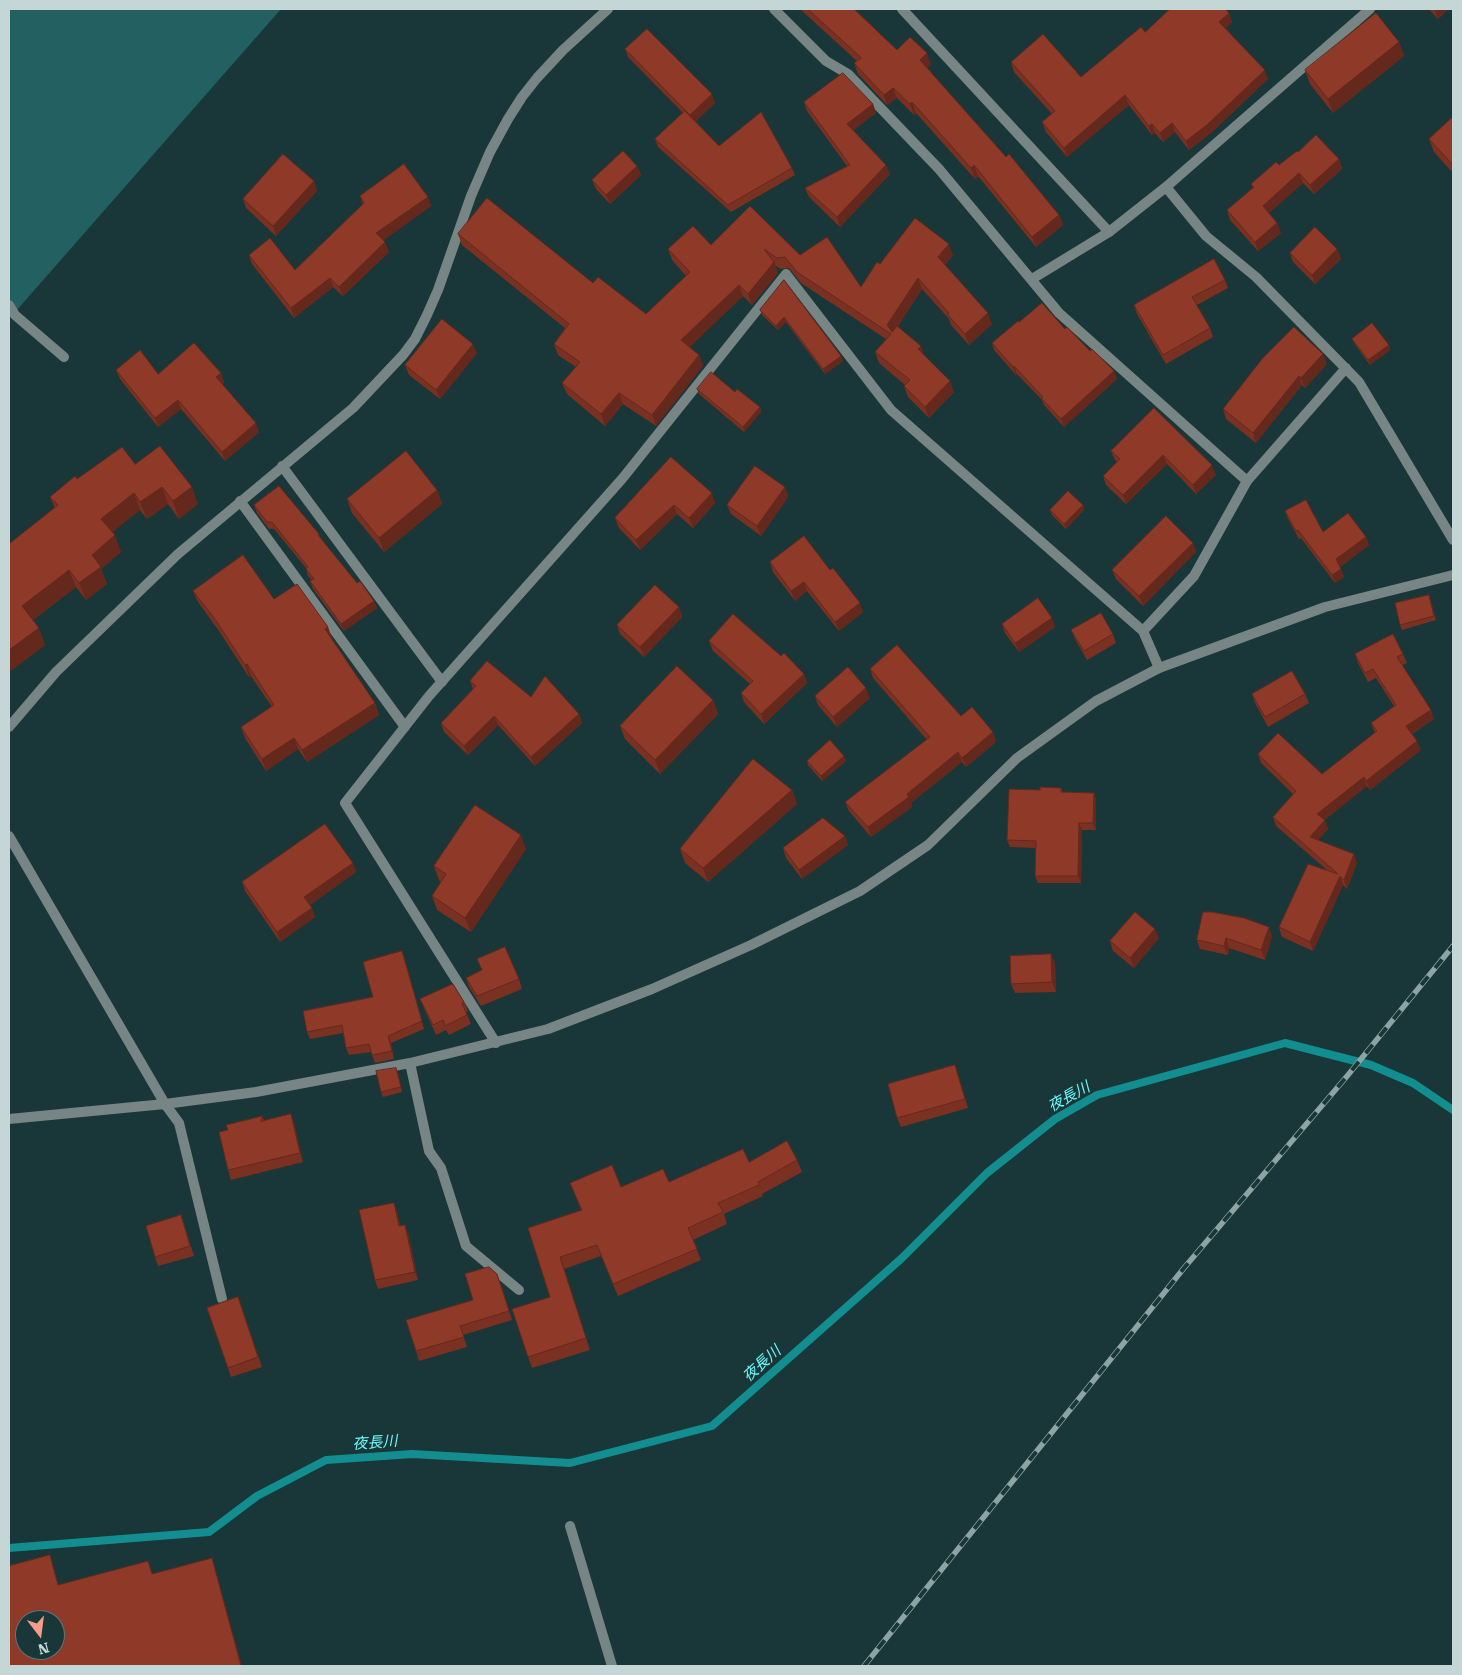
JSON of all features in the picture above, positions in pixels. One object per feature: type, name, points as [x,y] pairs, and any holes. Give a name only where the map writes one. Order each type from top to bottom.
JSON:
[{"type":"street","points":[[9,727],[56,672],[178,554],[352,408],[403,355],[414,339],[438,290],[455,240],[486,161],[508,118],[522,98],[563,50],[608,9]]},
{"type":"street","points":[[774,9],[826,61],[848,74],[939,169],[1059,312],[1247,481]]},
{"type":"street","points":[[902,9],[1109,232]]},
{"type":"street","points":[[1032,279],[1109,232],[1166,187],[1370,9]]},
{"type":"street","points":[[1166,187],[1206,236],[1256,277],[1360,382],[1453,540]]},
{"type":"street","points":[[496,1043],[345,803],[442,682],[622,478],[786,274],[891,410],[1143,631],[1160,668]]},
{"type":"street","points":[[9,306],[15,315],[64,357]]},
{"type":"street","points":[[1143,631],[1194,576],[1247,481],[1346,368]]},
{"type":"street","points":[[282,466],[442,682]]},
{"type":"street","points":[[240,501],[405,727]]},
{"type":"street","points":[[9,1120],[164,1104],[256,1092],[410,1063],[548,1029],[652,989],[751,945],[860,891],[928,845],[1017,758],[1096,701],[1160,668],[1325,607],[1453,575]]},
{"type":"street","points":[[9,836],[164,1104],[179,1123],[222,1299]]},
{"type":"street","points":[[410,1063],[429,1151],[441,1168],[466,1246],[519,1290]]},
{"type":"street","points":[[570,1526],[612,1666]]},
{"type":"shaded area","points":[[9,9],[281,9],[9,319]]},
{"type":"building","points":[[808,9],[854,9],[897,50],[910,37],[927,53],[920,60],[1006,157],[1009,154],[1059,215],[1032,237],[974,165],[971,168],[912,102],[910,104],[893,88],[884,95],[854,63],[861,58]]},
{"type":"building","points":[[1170,9],[1225,9],[1229,13],[1219,22],[1265,70],[1208,124],[1186,141],[1172,123],[1160,133],[1152,124],[1149,126],[1125,95],[1064,148],[1042,122],[1055,111],[1011,62],[1043,34],[1081,77],[1141,27],[1145,32]]},
{"type":"building","points":[[1376,13],[1399,42],[1328,99],[1305,70]]},
{"type":"building","points":[[647,29],[712,94],[690,115],[625,49]]},
{"type":"building","points":[[843,73],[873,104],[847,124],[886,165],[837,217],[805,188],[850,165],[804,102]]},
{"type":"building","points":[[685,111],[719,146],[761,112],[792,168],[728,205],[655,139]]},
{"type":"building","points":[[1453,117],[1453,165],[1429,139]]},
{"type":"building","points":[[1316,135],[1339,159],[1310,185],[1299,173],[1263,206],[1277,223],[1255,242],[1227,210],[1254,187],[1251,184],[1276,162],[1279,165],[1298,152]]},
{"type":"building","points":[[623,151],[637,166],[606,195],[592,180]]},
{"type":"building","points":[[283,154],[314,181],[273,226],[243,199]]},
{"type":"building","points":[[404,164],[428,197],[376,233],[385,242],[339,287],[330,278],[291,308],[249,255],[270,238],[295,270],[364,203],[360,196]]},
{"type":"building","points":[[487,198],[593,283],[598,277],[646,314],[690,272],[668,249],[693,226],[711,245],[750,206],[800,255],[827,237],[861,287],[877,262],[880,264],[915,218],[949,244],[938,257],[988,313],[965,334],[918,278],[887,325],[892,332],[897,326],[921,346],[918,349],[950,381],[925,407],[904,386],[910,380],[875,352],[891,334],[797,272],[785,257],[777,258],[764,249],[774,262],[748,294],[739,285],[681,340],[699,355],[652,415],[619,393],[601,414],[562,383],[580,362],[554,344],[569,324],[458,234]]},
{"type":"building","points":[[1315,227],[1337,249],[1312,275],[1290,253]]},
{"type":"building","points":[[1214,259],[1225,280],[1192,297],[1210,328],[1163,355],[1134,305]]},
{"type":"building","points":[[784,280],[841,356],[823,369],[784,317],[776,326],[760,310]]},
{"type":"building","points":[[1042,303],[1065,329],[1067,327],[1090,351],[1092,349],[1114,371],[1061,419],[992,343]]},
{"type":"building","points":[[442,319],[473,344],[436,390],[405,365]]},
{"type":"building","points":[[1372,323],[1389,345],[1368,360],[1352,339]]},
{"type":"building","points":[[1294,327],[1323,354],[1301,378],[1299,376],[1253,433],[1223,409],[1262,359]]},
{"type":"building","points":[[194,343],[221,373],[216,377],[256,423],[222,452],[178,400],[155,418],[116,370],[140,350],[158,374]]},
{"type":"building","points":[[711,372],[735,392],[737,389],[760,407],[743,427],[697,389]]},
{"type":"building","points":[[1154,408],[1212,465],[1193,485],[1163,455],[1123,495],[1103,476],[1120,459],[1111,451]]},
{"type":"building","points":[[160,446],[192,487],[173,501],[162,487],[140,502],[134,493],[101,519],[115,535],[92,555],[101,567],[79,583],[69,570],[22,606],[39,628],[9,650],[9,544],[58,505],[50,497],[75,476],[77,479],[122,447],[135,464]]},
{"type":"building","points":[[406,451],[437,490],[379,538],[347,499]]},
{"type":"building","points":[[671,457],[712,493],[689,518],[674,505],[636,540],[615,518]]},
{"type":"building","points":[[755,466],[785,487],[757,526],[727,505]]},
{"type":"building","points":[[279,486],[357,583],[360,581],[374,601],[341,624],[310,581],[314,579],[306,569],[308,567],[272,522],[267,522],[254,505]]},
{"type":"building","points":[[1068,491],[1083,505],[1064,524],[1050,510]]},
{"type":"building","points":[[1306,500],[1323,532],[1348,513],[1366,537],[1336,559],[1341,569],[1332,575],[1298,530],[1296,531],[1285,511]]},
{"type":"building","points":[[1166,516],[1193,543],[1139,596],[1112,570]]},
{"type":"building","points":[[804,536],[830,570],[833,568],[860,603],[835,622],[804,582],[791,591],[770,562]]},
{"type":"building","points":[[243,555],[274,599],[297,584],[328,627],[325,629],[375,703],[302,750],[294,738],[262,759],[241,727],[274,705],[247,664],[245,665],[215,619],[193,591]]},
{"type":"building","points":[[655,585],[679,607],[640,647],[617,625]]},
{"type":"building","points":[[1429,595],[1434,616],[1400,625],[1395,603]]},
{"type":"building","points":[[1038,598],[1052,618],[1015,643],[1002,624]]},
{"type":"building","points":[[1101,613],[1113,634],[1084,651],[1071,630]]},
{"type":"building","points":[[733,614],[781,656],[784,653],[804,674],[761,714],[741,693],[753,681],[709,641]]},
{"type":"building","points":[[1393,634],[1403,654],[1397,657],[1431,710],[1406,726],[1417,741],[1366,781],[1364,777],[1317,814],[1325,820],[1310,837],[1354,854],[1344,880],[1340,876],[1310,942],[1279,927],[1308,864],[1338,874],[1273,817],[1296,791],[1258,754],[1278,733],[1322,774],[1377,731],[1371,723],[1396,705],[1373,669],[1365,673],[1355,654]]},
{"type":"building","points":[[897,645],[961,716],[972,707],[993,732],[962,758],[958,752],[907,794],[909,797],[868,827],[845,802],[930,737],[870,669]]},
{"type":"building","points":[[487,661],[531,697],[545,676],[579,714],[531,757],[494,716],[464,746],[441,723],[476,686],[470,681]]},
{"type":"building","points":[[677,666],[713,700],[655,760],[620,726]]},
{"type":"building","points":[[848,667],[866,688],[833,717],[815,696]]},
{"type":"building","points":[[1292,671],[1305,694],[1265,717],[1252,694]]},
{"type":"building","points":[[830,740],[844,756],[821,776],[807,761]]},
{"type":"building","points":[[753,759],[792,790],[703,868],[680,849]]},
{"type":"building","points":[[1040,787],[1061,788],[1061,792],[1094,793],[1093,823],[1079,823],[1078,876],[1035,876],[1036,841],[1007,840],[1009,789],[1040,790]]},
{"type":"building","points":[[475,805],[521,835],[465,918],[432,896],[446,874],[434,866]]},
{"type":"building","points":[[823,818],[845,836],[799,870],[783,848]]},
{"type":"building","points":[[325,824],[353,863],[304,897],[312,908],[277,932],[242,882]]},
{"type":"building","points":[[1135,912],[1155,929],[1130,958],[1110,941]]},
{"type":"building","points":[[1203,912],[1244,918],[1269,927],[1261,950],[1226,938],[1224,946],[1197,940]]},
{"type":"building","points":[[505,947],[519,979],[477,996],[466,978],[482,970],[477,959]]},
{"type":"building","points":[[402,951],[422,1021],[388,1036],[392,1051],[372,1055],[369,1044],[346,1048],[342,1025],[307,1032],[303,1011],[373,997],[363,962]]},
{"type":"building","points":[[1051,954],[1052,982],[1011,984],[1010,956]]},
{"type":"building","points":[[453,984],[464,1002],[462,1003],[467,1015],[445,1026],[443,1020],[433,1025],[420,999]]},
{"type":"building","points":[[955,1065],[965,1099],[897,1118],[888,1084]]},
{"type":"building","points":[[396,1068],[401,1087],[381,1092],[376,1071]]},
{"type":"building","points":[[291,1114],[300,1153],[228,1170],[219,1132],[228,1130],[226,1125],[262,1116],[261,1121]]},
{"type":"building","points":[[787,1141],[797,1160],[758,1182],[759,1185],[718,1203],[723,1212],[688,1228],[697,1249],[613,1284],[597,1245],[560,1257],[586,1338],[528,1357],[512,1309],[550,1297],[528,1228],[582,1210],[570,1183],[612,1165],[621,1187],[663,1169],[669,1182],[743,1149],[749,1162]]},
{"type":"building","points":[[394,1203],[399,1226],[405,1225],[415,1272],[375,1280],[359,1210]]},
{"type":"building","points":[[181,1215],[190,1246],[155,1257],[146,1226]]},
{"type":"building","points":[[489,1267],[497,1274],[509,1311],[460,1326],[464,1337],[416,1351],[406,1320],[473,1300],[465,1274]]},
{"type":"building","points":[[238,1297],[258,1357],[228,1368],[207,1308]]},
{"type":"building","points":[[50,1555],[58,1585],[148,1561],[152,1574],[212,1558],[241,1666],[9,1666],[9,1566]]},
{"type":"waterway","name":"夜長川","points":[[9,1548],[209,1532],[257,1496],[326,1460],[412,1454],[570,1463],[712,1426],[902,1258],[987,1173],[1055,1119],[1097,1095],[1285,1043],[1371,1065],[1413,1083],[1453,1110]]},
{"type":"railway","points":[[864,1666],[1184,1268],[1348,1075],[1453,946]]}]
